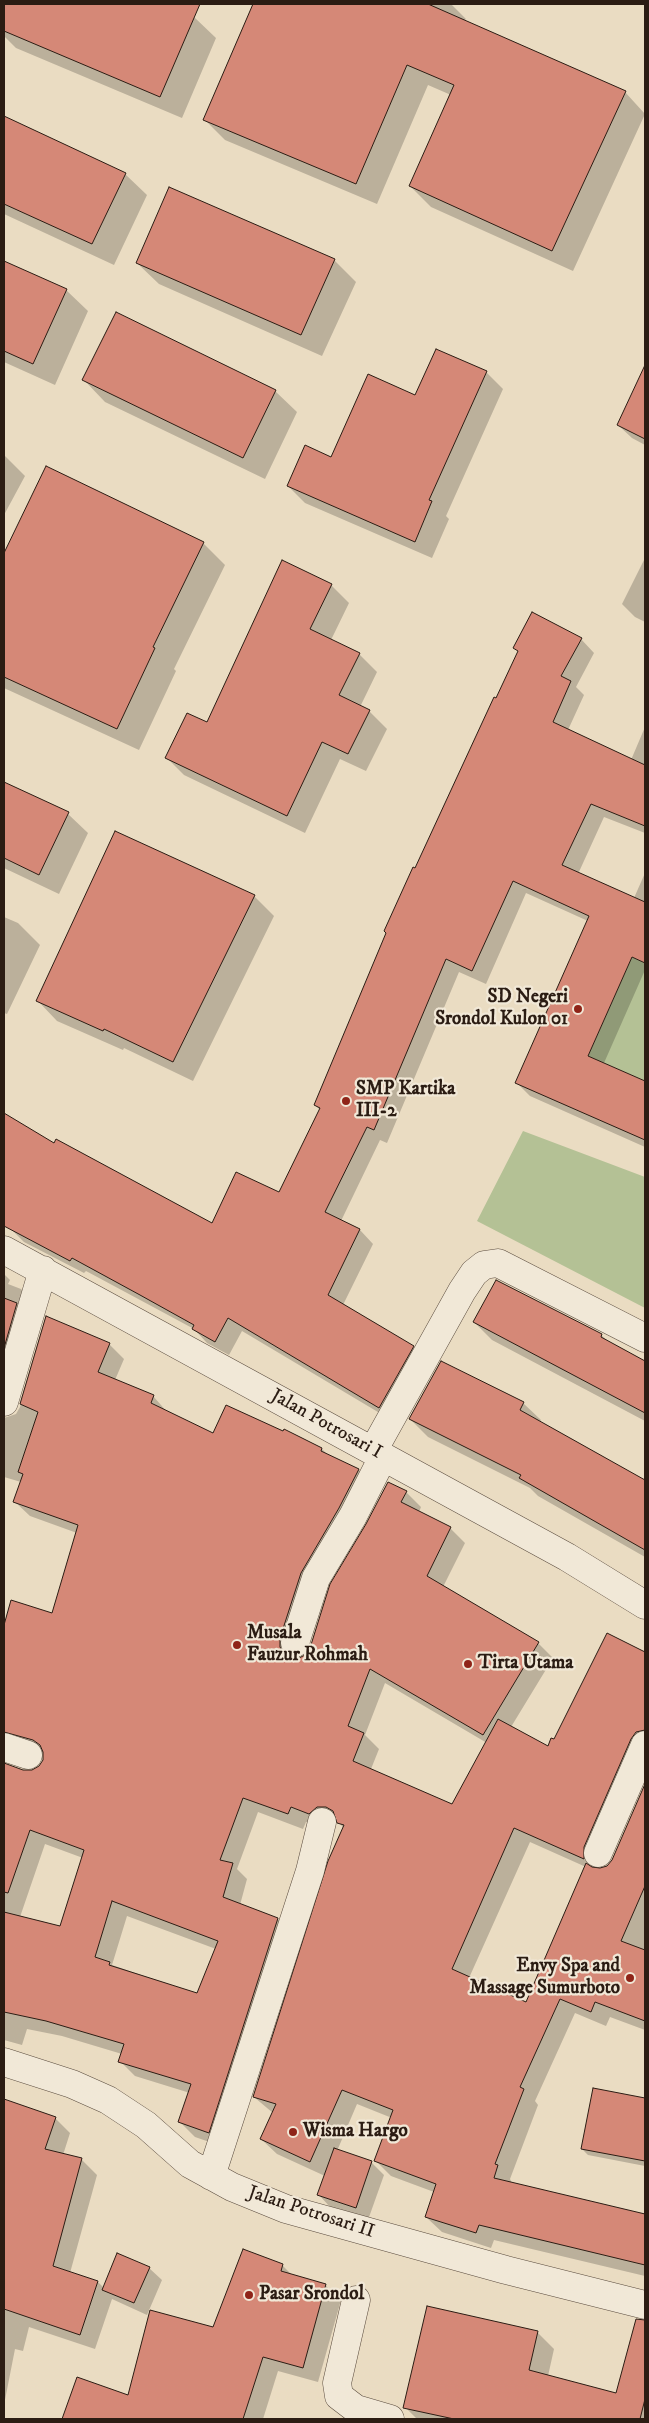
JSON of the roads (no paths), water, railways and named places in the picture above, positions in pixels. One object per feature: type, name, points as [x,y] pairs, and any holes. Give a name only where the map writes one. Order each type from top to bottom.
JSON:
[{"type":"street","name":"Jalan Potrosari I","points":[[4,1250],[567,1557],[645,1605]]},
{"type":"street","points":[[295,1643],[316,1578],[353,1516],[378,1454],[462,1291],[474,1273],[484,1265],[498,1263],[645,1338]]},
{"type":"street","points":[[4,1402],[43,1270]]},
{"type":"street","points":[[598,1853],[645,1745]]},
{"type":"street","points":[[211,2176],[310,1871],[322,1822]]},
{"type":"street","name":"Jalan Potrosari II","points":[[4,2062],[72,2084],[108,2100],[146,2125],[190,2164],[232,2187],[286,2209],[506,2270],[645,2305]]},
{"type":"street","points":[[356,2300],[337,2383],[340,2396],[356,2409],[390,2419]]},
{"type":"place","name":"SD Negeri Srondol Kulon 01","points":[[578,1009]]},
{"type":"place","name":"SMP Kartika III-2","points":[[346,1101]]},
{"type":"place","name":"Musala Fauzur Rohmah","points":[[237,1645]]},
{"type":"place","name":"Tirta Utama","points":[[468,1664]]},
{"type":"place","name":"Envy Spa and Massage Sumurboto","points":[[630,1978]]},
{"type":"place","name":"Wisma Hargo","points":[[293,2132]]},
{"type":"place","name":"Pasar Srondol","points":[[249,2295]]}]
